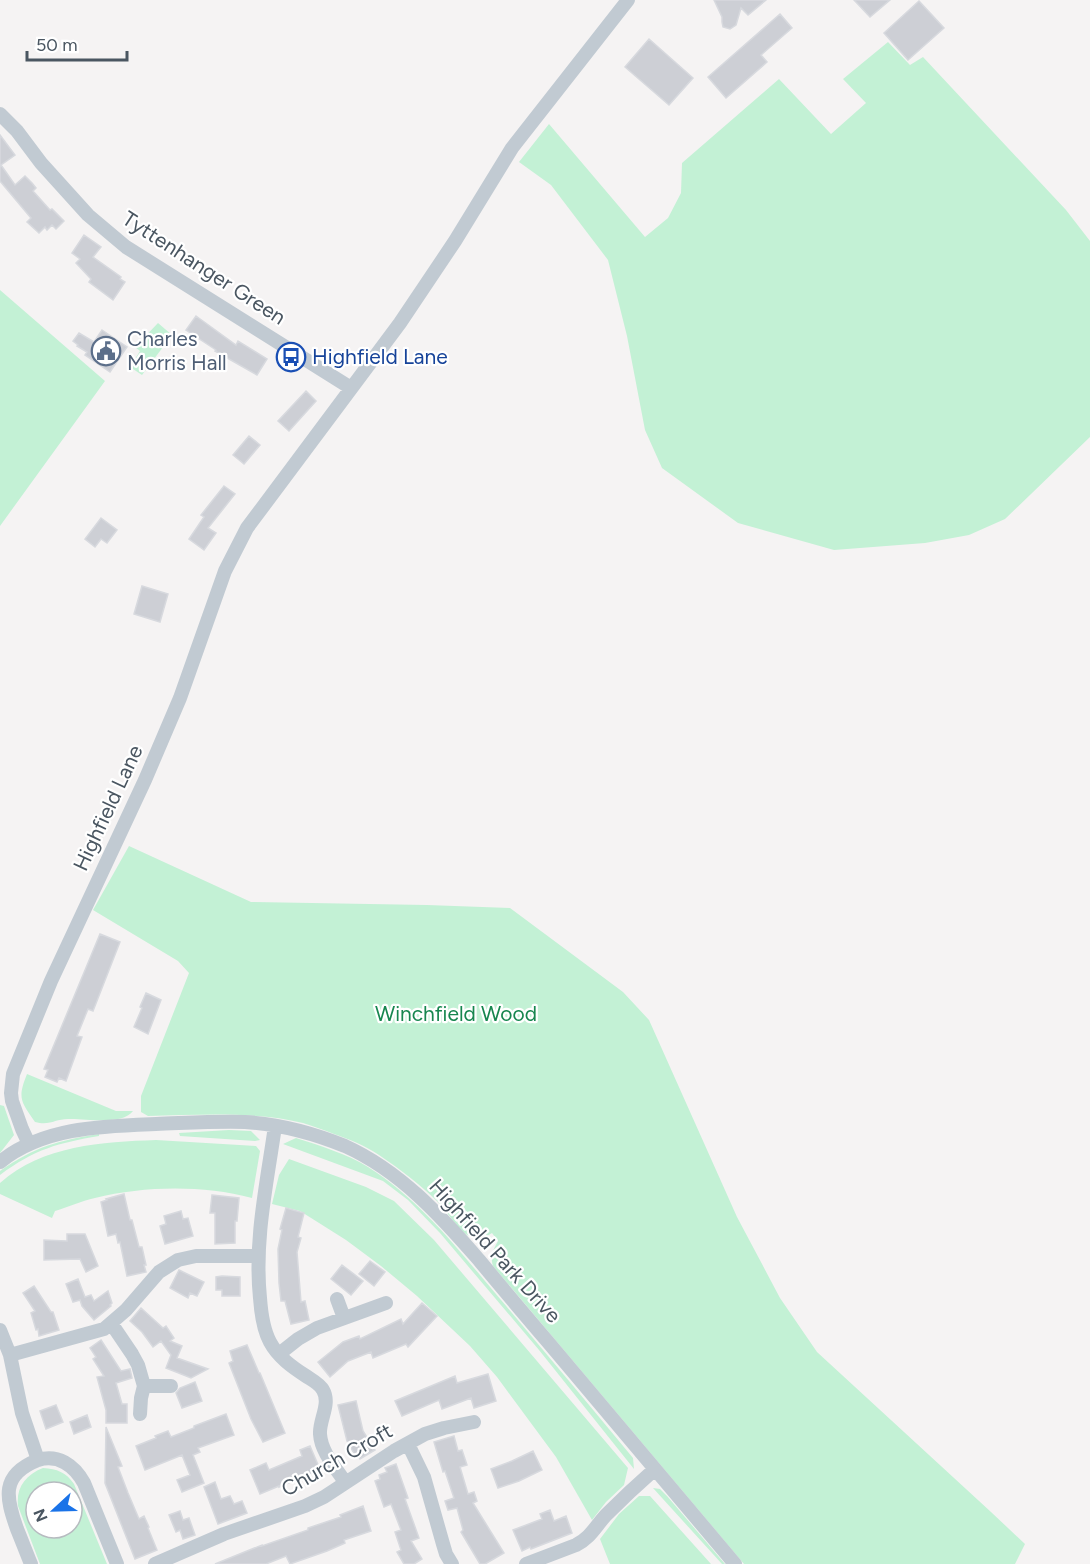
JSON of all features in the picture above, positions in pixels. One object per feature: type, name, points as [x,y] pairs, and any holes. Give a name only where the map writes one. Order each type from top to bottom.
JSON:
[{"type":"street","name":"Highfield Lane","points":[[29,1144],[12,1101],[13,1074],[51,981],[145,780],[180,698],[225,571],[247,528],[399,323],[455,241],[512,148],[628,0]]},
{"type":"street","name":"Tyttenhanger Green","points":[[0,114],[17,130],[41,163],[88,215],[126,247],[351,388]]},
{"type":"street","name":"Highfield Park Drive","points":[[29,1144],[59,1134],[104,1127],[246,1122],[275,1126],[323,1138],[347,1147],[389,1172],[431,1206],[735,1564]]},
{"type":"street","points":[[275,1126],[257,1256],[261,1310],[269,1341],[279,1354],[287,1364],[320,1385],[324,1391],[326,1406],[320,1427],[321,1442],[345,1482]]},
{"type":"street","points":[[0,1162],[29,1144]]},
{"type":"street","points":[[10,1355],[104,1329],[126,1310],[159,1272],[178,1260],[196,1256],[257,1256]]},
{"type":"street","points":[[338,1299],[344,1318]]},
{"type":"street","points":[[279,1354],[317,1328],[386,1303]]},
{"type":"street","points":[[111,1323],[138,1365],[144,1386],[140,1414]]},
{"type":"street","points":[[0,1330],[10,1355],[22,1413],[38,1460]]},
{"type":"street","points":[[144,1386],[171,1386]]},
{"type":"street","name":"Church Croft","points":[[155,1564],[208,1540],[305,1506],[324,1497],[425,1434],[474,1422]]},
{"type":"street","points":[[408,1443],[424,1477],[446,1554],[452,1564]]},
{"type":"street","points":[[31,1564],[4,1494],[24,1467],[38,1460],[50,1458],[64,1462],[81,1478],[117,1564]]},
{"type":"street","points":[[526,1564],[584,1541],[620,1501],[655,1470]]},
{"type":"green space","points":[[888,42],[910,65],[923,57],[1066,210],[1090,241],[1090,437],[1005,519],[969,535],[925,543],[834,550],[738,523],[662,468],[645,430],[627,336],[608,260],[551,185],[519,162],[549,124],[645,237],[668,218],[681,193],[682,163],[779,79],[831,134],[866,103],[843,79]]},
{"type":"green space","points":[[0,290],[105,381],[0,526]]},
{"type":"green space","points":[[158,323],[172,335],[142,375],[130,367],[140,351],[135,347]]},
{"type":"green space","name":"Winchfield Wood","points":[[129,846],[251,902],[510,908],[623,992],[649,1020],[737,1217],[780,1298],[817,1352],[1025,1544],[1015,1564],[744,1564],[493,1266],[493,1253],[498,1241],[492,1233],[480,1238],[467,1235],[433,1197],[387,1160],[357,1143],[315,1127],[265,1117],[148,1116],[141,1112],[141,1096],[189,973],[178,961],[93,910]]},
{"type":"green space","points":[[27,1074],[116,1111],[133,1111],[128,1116],[112,1120],[63,1119],[45,1123],[35,1122],[26,1109],[21,1095]]},
{"type":"green space","points":[[0,1105],[4,1106],[14,1135],[0,1153]]},
{"type":"green space","points":[[251,1131],[260,1140],[180,1136],[179,1133]]},
{"type":"green space","points":[[99,1134],[99,1136],[47,1148],[24,1159],[0,1175],[0,1171],[36,1150],[59,1142]]},
{"type":"green space","points":[[296,1138],[360,1162],[406,1195],[423,1211],[471,1264],[633,1458],[634,1469],[539,1350],[440,1233],[408,1200],[383,1181],[283,1144]]},
{"type":"green space","points":[[156,1140],[256,1146],[260,1151],[252,1198],[194,1189],[153,1189],[90,1199],[55,1211],[52,1218],[0,1194],[0,1183],[17,1170],[54,1153],[94,1144]]},
{"type":"green space","points":[[289,1159],[366,1187],[394,1201],[434,1240],[628,1468],[624,1485],[606,1502],[592,1520],[556,1457],[497,1377],[470,1346],[417,1296],[346,1240],[300,1211],[272,1204],[279,1175]]},
{"type":"green space","points":[[43,1468],[57,1470],[71,1480],[25,1480],[31,1474]]},
{"type":"green space","points":[[23,1483],[24,1522],[18,1506],[20,1488]]},
{"type":"green space","points":[[653,1488],[660,1489],[667,1496],[725,1564],[722,1564]]},
{"type":"green space","points":[[639,1496],[650,1496],[711,1564],[610,1564],[600,1539],[619,1514]]},
{"type":"green space","points":[[84,1508],[107,1564],[40,1564],[31,1540],[84,1540]]},
{"type":"building","points":[[714,0],[766,0],[748,15],[741,8],[736,25],[730,29],[723,27],[722,17]]},
{"type":"building","points":[[854,0],[890,0],[870,17]]},
{"type":"building","points":[[919,1],[944,28],[908,60],[884,33]]},
{"type":"building","points":[[780,14],[792,28],[761,55],[767,62],[726,98],[708,77]]},
{"type":"building","points":[[649,39],[693,78],[669,105],[625,67]]},
{"type":"building","points":[[0,135],[15,155],[1,165],[15,185],[25,176],[32,183],[36,188],[33,191],[50,210],[52,209],[64,221],[56,229],[52,225],[47,230],[45,227],[39,233],[27,222],[31,218],[0,181]]},
{"type":"building","points":[[84,235],[101,247],[93,257],[125,282],[113,300],[89,282],[91,279],[76,263],[80,259],[72,253]]},
{"type":"building","points":[[196,316],[236,345],[238,341],[267,359],[257,375],[215,351],[186,330]]},
{"type":"building","name":"Charles Morris Hall","points":[[102,330],[127,347],[110,372],[85,355],[87,352],[73,341],[79,333],[94,342]]},
{"type":"building","points":[[306,391],[316,401],[289,431],[278,421]]},
{"type":"building","points":[[249,436],[260,445],[244,464],[233,455]]},
{"type":"building","points":[[224,486],[235,494],[208,528],[216,533],[204,550],[189,539],[204,517],[201,515]]},
{"type":"building","points":[[101,518],[117,530],[107,543],[101,539],[95,547],[85,539]]},
{"type":"building","points":[[142,586],[168,594],[160,622],[134,614]]},
{"type":"building","points":[[100,934],[120,942],[93,1011],[88,1009],[77,1036],[82,1037],[66,1081],[59,1078],[57,1082],[45,1077],[48,1070],[44,1069]]},
{"type":"building","points":[[146,993],[161,1000],[148,1034],[134,1027]]},
{"type":"building","points":[[124,1194],[130,1220],[132,1220],[139,1247],[142,1247],[146,1265],[144,1265],[146,1272],[127,1276],[120,1242],[118,1243],[116,1234],[108,1236],[101,1202]]},
{"type":"building","points":[[212,1195],[239,1198],[237,1221],[235,1221],[235,1243],[215,1244],[215,1213],[210,1213]]},
{"type":"building","points":[[286,1208],[304,1213],[297,1252],[301,1302],[305,1301],[309,1320],[291,1324],[285,1301],[281,1301],[279,1283],[278,1249],[282,1230],[280,1229]]},
{"type":"building","points":[[181,1211],[183,1219],[188,1218],[193,1236],[165,1244],[160,1226],[166,1224],[164,1216]]},
{"type":"building","points":[[67,1234],[85,1234],[98,1266],[86,1272],[80,1259],[44,1260],[44,1240],[67,1241]]},
{"type":"building","points":[[370,1261],[385,1272],[374,1286],[359,1274]]},
{"type":"building","points":[[342,1265],[363,1281],[351,1295],[331,1279]]},
{"type":"building","points":[[179,1270],[204,1282],[197,1296],[190,1293],[188,1298],[170,1288]]},
{"type":"building","points":[[216,1277],[240,1277],[240,1296],[222,1296],[222,1290],[216,1290]]},
{"type":"building","points":[[78,1279],[85,1297],[91,1295],[94,1301],[108,1291],[111,1306],[94,1320],[82,1306],[80,1300],[73,1302],[66,1284]]},
{"type":"building","points":[[34,1286],[53,1312],[59,1330],[39,1336],[31,1313],[35,1311],[23,1293]]},
{"type":"building","points":[[422,1303],[437,1316],[408,1347],[406,1344],[373,1358],[371,1352],[348,1361],[330,1377],[318,1362],[343,1342],[359,1336],[360,1339],[401,1319],[403,1324]]},
{"type":"building","points":[[141,1308],[163,1328],[166,1326],[174,1338],[170,1341],[182,1346],[177,1358],[208,1369],[191,1378],[166,1368],[171,1355],[161,1341],[153,1347],[130,1321]]},
{"type":"building","points":[[101,1340],[121,1371],[130,1369],[132,1378],[116,1383],[122,1404],[127,1404],[127,1423],[106,1423],[106,1410],[97,1377],[104,1376],[93,1359],[96,1357],[90,1348]]},
{"type":"building","points":[[247,1345],[285,1433],[263,1442],[251,1419],[229,1363],[233,1361],[230,1351]]},
{"type":"building","points":[[488,1374],[496,1401],[474,1408],[471,1398],[442,1409],[439,1400],[402,1416],[395,1401],[455,1376],[457,1383]]},
{"type":"building","points":[[195,1382],[202,1401],[182,1408],[176,1393],[180,1388]]},
{"type":"building","points":[[356,1401],[363,1431],[375,1450],[360,1459],[347,1441],[338,1405]]},
{"type":"building","points":[[56,1405],[63,1422],[46,1429],[40,1411]]},
{"type":"building","points":[[226,1414],[234,1435],[198,1448],[200,1452],[193,1455],[204,1483],[182,1492],[177,1480],[190,1475],[182,1455],[145,1470],[136,1446],[168,1431],[171,1437]]},
{"type":"building","points":[[87,1415],[91,1427],[74,1434],[70,1422]]},
{"type":"building","points":[[106,1427],[122,1466],[118,1467],[128,1493],[139,1519],[144,1516],[157,1550],[135,1559],[105,1483]]},
{"type":"building","points":[[454,1436],[458,1451],[462,1450],[467,1465],[460,1467],[468,1494],[474,1492],[477,1501],[473,1503],[504,1553],[485,1564],[480,1564],[461,1532],[463,1530],[457,1508],[448,1510],[445,1501],[454,1498],[434,1442]]},
{"type":"building","points":[[310,1446],[319,1467],[315,1469],[316,1471],[260,1494],[250,1470],[266,1463],[269,1470],[302,1456],[300,1450]]},
{"type":"building","points":[[533,1451],[542,1470],[498,1488],[491,1469]]},
{"type":"building","points":[[396,1464],[419,1538],[411,1541],[422,1559],[414,1564],[404,1564],[397,1552],[401,1550],[395,1532],[401,1530],[391,1504],[384,1507],[375,1481],[380,1479],[379,1475],[387,1472],[385,1468]]},
{"type":"building","points":[[215,1482],[221,1499],[230,1496],[234,1504],[242,1501],[247,1513],[218,1524],[204,1487]]},
{"type":"building","points":[[363,1506],[371,1531],[344,1540],[345,1543],[327,1551],[290,1564],[286,1556],[266,1564],[215,1564],[308,1530],[308,1528],[341,1517],[340,1515]]},
{"type":"building","points":[[550,1510],[554,1521],[566,1516],[572,1533],[522,1551],[513,1530],[542,1519],[540,1514]]},
{"type":"building","points":[[180,1511],[183,1520],[189,1518],[195,1535],[183,1539],[180,1530],[176,1532],[169,1515]]},
{"type":"place","name":"Charles Morris Hall","points":[[106,351]]},
{"type":"place","name":"Highfield Lane","points":[[291,357]]}]
